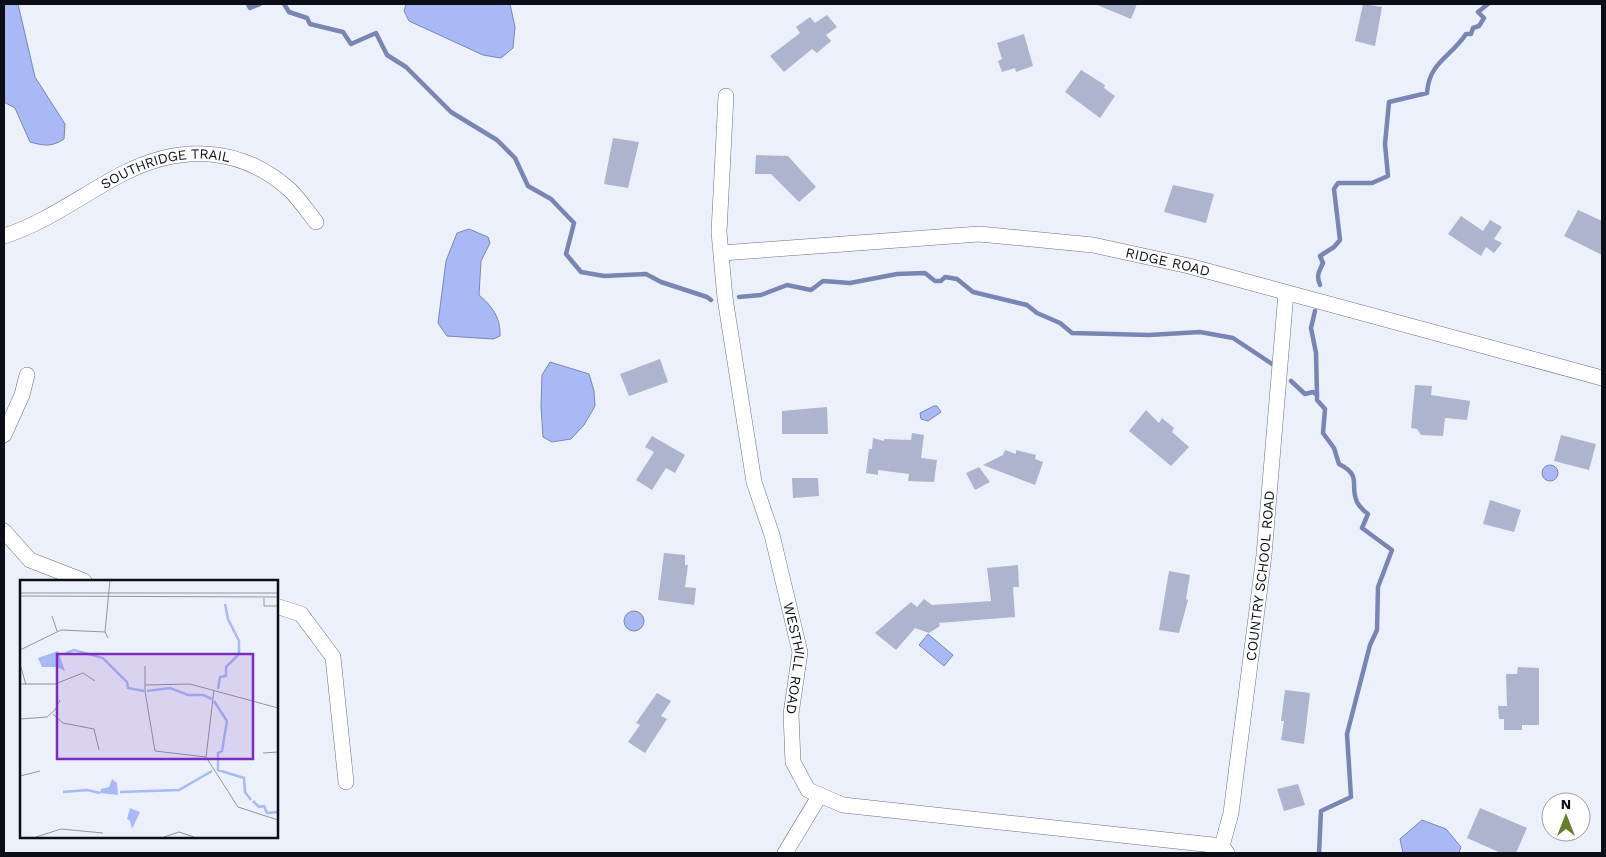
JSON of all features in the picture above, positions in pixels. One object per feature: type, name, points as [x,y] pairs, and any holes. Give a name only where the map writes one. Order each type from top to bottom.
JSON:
[{"type":"street","name":"WESTHILL ROAD","points":[[726,96],[719,232],[725,298],[754,482],[772,535],[800,652],[791,714],[794,762],[808,790],[842,805],[1225,849]]},
{"type":"street","name":"SOUTHRIDGE TRAIL","points":[[4,236],[28,228],[124,173],[168,156],[214,152],[254,166],[290,190],[316,222]]},
{"type":"street","name":"RIDGE ROAD","points":[[722,253],[978,234],[1092,245],[1188,266],[1602,378]]},
{"type":"street","name":"COUNTRY SCHOOL ROAD","points":[[1225,849],[1263,562],[1286,293]]},
{"type":"street","points":[[4,435],[22,396],[27,375]]},
{"type":"street","points":[[4,531],[30,560],[81,580]]},
{"type":"street","points":[[278,607],[301,614],[333,657],[346,782]]},
{"type":"street","points":[[785,853],[820,795]]},
{"type":"water","points":[[4,4],[18,4],[35,77],[65,124],[64,139],[52,145],[30,142],[15,108],[4,102]]},
{"type":"water","points":[[406,4],[510,4],[515,27],[513,48],[501,58],[483,55],[409,21],[404,11]]},
{"type":"water","points":[[469,229],[488,237],[490,243],[481,261],[479,295],[492,308],[499,324],[500,336],[493,339],[447,336],[438,323],[446,261],[457,233]]},
{"type":"water","points":[[550,362],[589,374],[594,391],[595,406],[584,425],[571,439],[552,442],[543,437],[541,406],[542,375]]},
{"type":"water","points":[[937,406],[941,412],[928,421],[921,419],[920,413]]},
{"type":"water","points":[[1547,465],[1553,465],[1558,470],[1556,479],[1547,481],[1542,476],[1542,470]]},
{"type":"water","points":[[630,611],[638,611],[644,617],[644,625],[638,631],[630,631],[624,625],[624,617]]},
{"type":"water","points":[[928,634],[953,655],[944,666],[919,645]]},
{"type":"water","points":[[1422,820],[1446,829],[1461,847],[1459,853],[1403,853],[1400,839]]},
{"type":"building","points":[[1095,4],[1137,4],[1131,19]]},
{"type":"building","points":[[1363,4],[1382,7],[1375,46],[1355,41]]},
{"type":"building","points":[[827,15],[837,27],[826,35],[831,41],[817,53],[812,49],[784,72],[770,56],[800,33],[796,27],[810,17],[815,23]]},
{"type":"building","points":[[1024,34],[1033,66],[1016,72],[1015,68],[1002,72],[998,61],[1002,59],[997,43]]},
{"type":"building","points":[[1081,70],[1105,85],[1104,88],[1115,96],[1100,118],[1065,92]]},
{"type":"building","points":[[613,138],[639,142],[628,188],[604,184]]},
{"type":"building","points":[[756,155],[788,156],[816,187],[799,202],[771,174],[755,174]]},
{"type":"building","points":[[1173,185],[1214,194],[1206,223],[1164,212]]},
{"type":"building","points":[[1578,210],[1602,221],[1602,255],[1564,236]]},
{"type":"building","points":[[1461,216],[1483,231],[1490,220],[1502,227],[1494,239],[1502,243],[1494,253],[1486,247],[1481,256],[1448,234]]},
{"type":"building","points":[[660,359],[668,382],[629,396],[620,374]]},
{"type":"building","points":[[1415,385],[1432,386],[1431,395],[1470,401],[1467,420],[1445,418],[1443,436],[1421,435],[1417,429],[1411,428]]},
{"type":"building","points":[[827,407],[828,434],[782,434],[782,411]]},
{"type":"building","points":[[1146,410],[1159,423],[1162,418],[1174,428],[1172,432],[1189,447],[1171,466],[1129,431]]},
{"type":"building","points":[[912,433],[924,435],[921,458],[937,460],[934,482],[908,481],[909,474],[878,470],[878,475],[866,473],[869,449],[872,449],[873,438],[884,441],[884,439],[911,440]]},
{"type":"building","points":[[1561,435],[1596,444],[1589,470],[1554,461]]},
{"type":"building","points":[[652,436],[685,455],[675,473],[666,468],[652,490],[636,480],[654,452],[645,447]]},
{"type":"building","points":[[1005,450],[1016,454],[1016,450],[1036,455],[1035,459],[1043,462],[1035,485],[983,465],[1003,455]]},
{"type":"building","points":[[979,467],[990,482],[975,490],[966,473]]},
{"type":"building","points":[[792,478],[818,478],[819,496],[793,498]]},
{"type":"building","points":[[1490,500],[1521,510],[1514,532],[1483,524]]},
{"type":"building","points":[[664,553],[685,555],[685,565],[688,565],[685,587],[696,588],[694,605],[658,600]]},
{"type":"building","points":[[1018,565],[1019,587],[1013,587],[1015,617],[939,623],[940,626],[929,633],[915,628],[896,650],[875,633],[911,602],[917,607],[924,599],[932,605],[991,601],[987,568]]},
{"type":"building","points":[[1169,571],[1190,575],[1186,599],[1188,600],[1179,633],[1159,630]]},
{"type":"building","points":[[1518,667],[1539,668],[1539,725],[1522,725],[1522,730],[1504,730],[1504,719],[1499,719],[1498,706],[1507,706],[1506,674],[1517,674]]},
{"type":"building","points":[[1285,690],[1310,693],[1304,744],[1281,740],[1284,721],[1281,721]]},
{"type":"building","points":[[657,693],[671,701],[661,716],[667,719],[645,753],[628,742],[640,725],[636,723]]},
{"type":"building","points":[[1298,784],[1305,805],[1284,811],[1277,789]]},
{"type":"building","points":[[1480,808],[1527,828],[1516,853],[1501,853],[1467,838]]},
{"type":"waterway","points":[[248,4],[250,8],[260,4]]},
{"type":"waterway","points":[[284,4],[289,12],[307,18],[310,24],[343,32],[351,44],[376,33],[387,55],[406,67],[451,112],[497,140],[515,158],[528,186],[551,199],[574,223],[566,254],[581,272],[604,276],[646,274],[661,282],[711,300]]},
{"type":"waterway","points":[[1320,285],[1318,276],[1323,263],[1320,256],[1334,247],[1340,240],[1334,189],[1338,183],[1372,183],[1388,176],[1385,144],[1389,102],[1427,93],[1436,67],[1466,34],[1471,34],[1473,28],[1479,26],[1484,18],[1478,12],[1488,4]]},
{"type":"waterway","points":[[739,297],[761,295],[787,285],[811,290],[823,281],[850,283],[897,274],[925,273],[935,281],[941,281],[945,277],[957,279],[973,292],[1027,305],[1037,313],[1060,323],[1072,333],[1149,335],[1200,332],[1233,338],[1272,364]]},
{"type":"waterway","points":[[1315,311],[1311,328],[1316,353],[1317,395]]},
{"type":"waterway","points":[[1291,381],[1305,394],[1313,392],[1317,395],[1317,400],[1325,409],[1323,433],[1334,448],[1339,464],[1351,473],[1357,502],[1368,514],[1362,528],[1392,550],[1378,587],[1377,630],[1370,645],[1347,734],[1351,797],[1321,811],[1319,853]]}]
